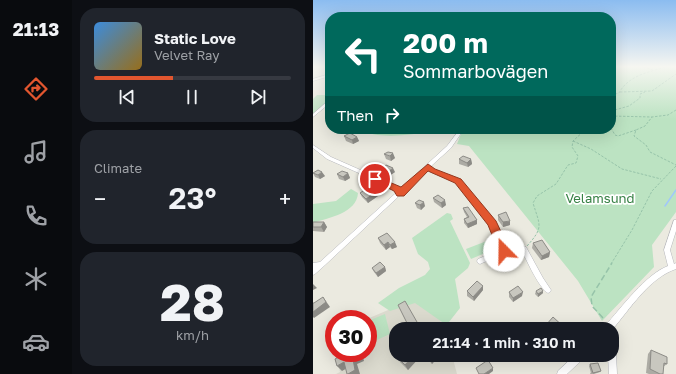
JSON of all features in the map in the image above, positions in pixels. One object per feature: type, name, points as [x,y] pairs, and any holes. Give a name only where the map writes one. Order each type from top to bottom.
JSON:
[{"type":"street","points":[[313,116],[325,105]]},
{"type":"street","points":[[313,272],[325,263],[400,194],[449,147],[458,134]]},
{"type":"street","points":[[313,146],[329,158],[397,188],[400,194]]},
{"type":"street","points":[[428,167],[432,171],[458,181],[492,223],[504,251]]},
{"type":"street","points":[[614,322],[655,276],[674,266],[667,250],[676,222]]},
{"type":"street","points":[[480,261],[504,251],[521,248],[524,249],[548,290]]},
{"type":"street","points":[[313,266],[325,263]]},
{"type":"street","points":[[561,374],[574,362]]},
{"type":"street","points":[[612,362],[613,374]]},
{"type":"path","points":[[619,92],[624,84]]},
{"type":"path","points":[[616,110],[636,102],[641,98],[640,94],[652,91],[661,84]]},
{"type":"path","points":[[616,93],[646,92]]},
{"type":"path","points":[[616,116],[637,118],[643,116],[668,116],[676,110]]},
{"type":"path","points":[[614,134],[618,136],[637,130],[645,126],[652,117]]},
{"type":"path","points":[[603,318],[591,306],[591,297],[632,230],[652,190],[676,166],[650,152],[646,145],[634,136],[637,130]]},
{"type":"path","points":[[524,249],[537,235],[541,227],[533,203],[537,196],[550,190],[559,182],[568,165],[576,163],[578,156],[572,147],[573,141],[580,134]]},
{"type":"path","points":[[573,141],[591,148],[622,169],[662,179]]},
{"type":"shaded area","points":[[428,293],[441,322],[389,322],[389,362],[454,362],[457,374],[336,374],[340,372],[338,362],[377,362],[377,315]]},
{"type":"green space","name":"Velamsund","points":[[616,84],[676,84],[676,212],[652,245],[654,267],[602,321],[578,281],[469,146],[457,144],[461,134],[616,134]]},
{"type":"green space","points":[[317,95],[325,95],[325,103],[313,114],[313,99]]},
{"type":"green space","points":[[372,134],[414,134],[394,136]]},
{"type":"green space","points":[[351,189],[358,193],[353,205],[341,214],[313,223],[313,204],[336,201]]},
{"type":"green space","points":[[447,213],[451,214],[453,219],[450,221],[470,263],[468,268],[455,279],[460,308],[449,322],[442,322],[415,303],[390,311],[378,303],[399,288],[425,275],[430,269],[428,262],[418,254],[412,238]]},
{"type":"green space","points":[[492,239],[497,248],[471,259],[466,249]]},
{"type":"green space","points":[[385,314],[389,334],[377,340],[377,317]]},
{"type":"building","points":[[352,134],[357,137],[352,140],[344,136]]},
{"type":"building","points":[[388,152],[393,153],[390,156],[384,154]]},
{"type":"building","points":[[463,156],[471,159],[467,163],[459,159]]},
{"type":"building","points":[[386,165],[393,168],[388,172],[382,168]]},
{"type":"building","points":[[318,170],[322,172],[318,175],[313,173]]},
{"type":"building","points":[[342,171],[348,173],[343,177],[337,174]]},
{"type":"building","points":[[380,185],[383,187],[366,199],[360,193],[366,189],[370,191]]},
{"type":"building","points":[[438,195],[445,200],[441,203],[433,198]]},
{"type":"building","points":[[419,200],[424,202],[420,205],[415,203]]},
{"type":"building","points":[[468,207],[477,220],[467,224],[464,219],[469,217],[463,208]]},
{"type":"building","points":[[506,212],[510,221],[503,222],[498,215]]},
{"type":"building","points":[[313,222],[324,222],[321,227],[313,227]]},
{"type":"building","points":[[387,233],[395,242],[390,245],[388,242],[384,245],[378,238]]},
{"type":"building","points":[[542,240],[550,252],[542,256],[533,243]]},
{"type":"building","points":[[517,251],[521,255],[512,261],[513,262],[508,266],[504,260]]},
{"type":"building","points":[[380,262],[385,267],[376,273],[372,268]]},
{"type":"building","points":[[477,281],[483,286],[473,297],[467,291]]},
{"type":"building","points":[[518,286],[523,292],[513,298],[509,292]]},
{"type":"building","points":[[541,288],[543,291],[538,294],[536,291]]},
{"type":"building","points":[[323,297],[326,302],[313,312],[313,303]]},
{"type":"building","points":[[405,301],[417,322],[406,322],[398,305]]},
{"type":"building","points":[[553,317],[558,322],[549,322]]},
{"type":"building","points":[[651,350],[667,357],[667,364],[664,363],[663,374],[650,369]]},
{"type":"building","points":[[336,362],[344,362],[337,366]]},
{"type":"building","points":[[344,362],[354,362],[355,370],[347,374]]},
{"type":"building","points":[[485,362],[489,362],[493,368],[484,374],[479,374],[476,368]]},
{"type":"building","points":[[598,363],[601,371],[593,373],[590,364]]},
{"type":"waterway","points":[[665,206],[676,190]]},
{"type":"route","points":[[375,179],[397,188],[400,194],[428,167],[432,171],[458,181],[492,223],[504,251]]}]
